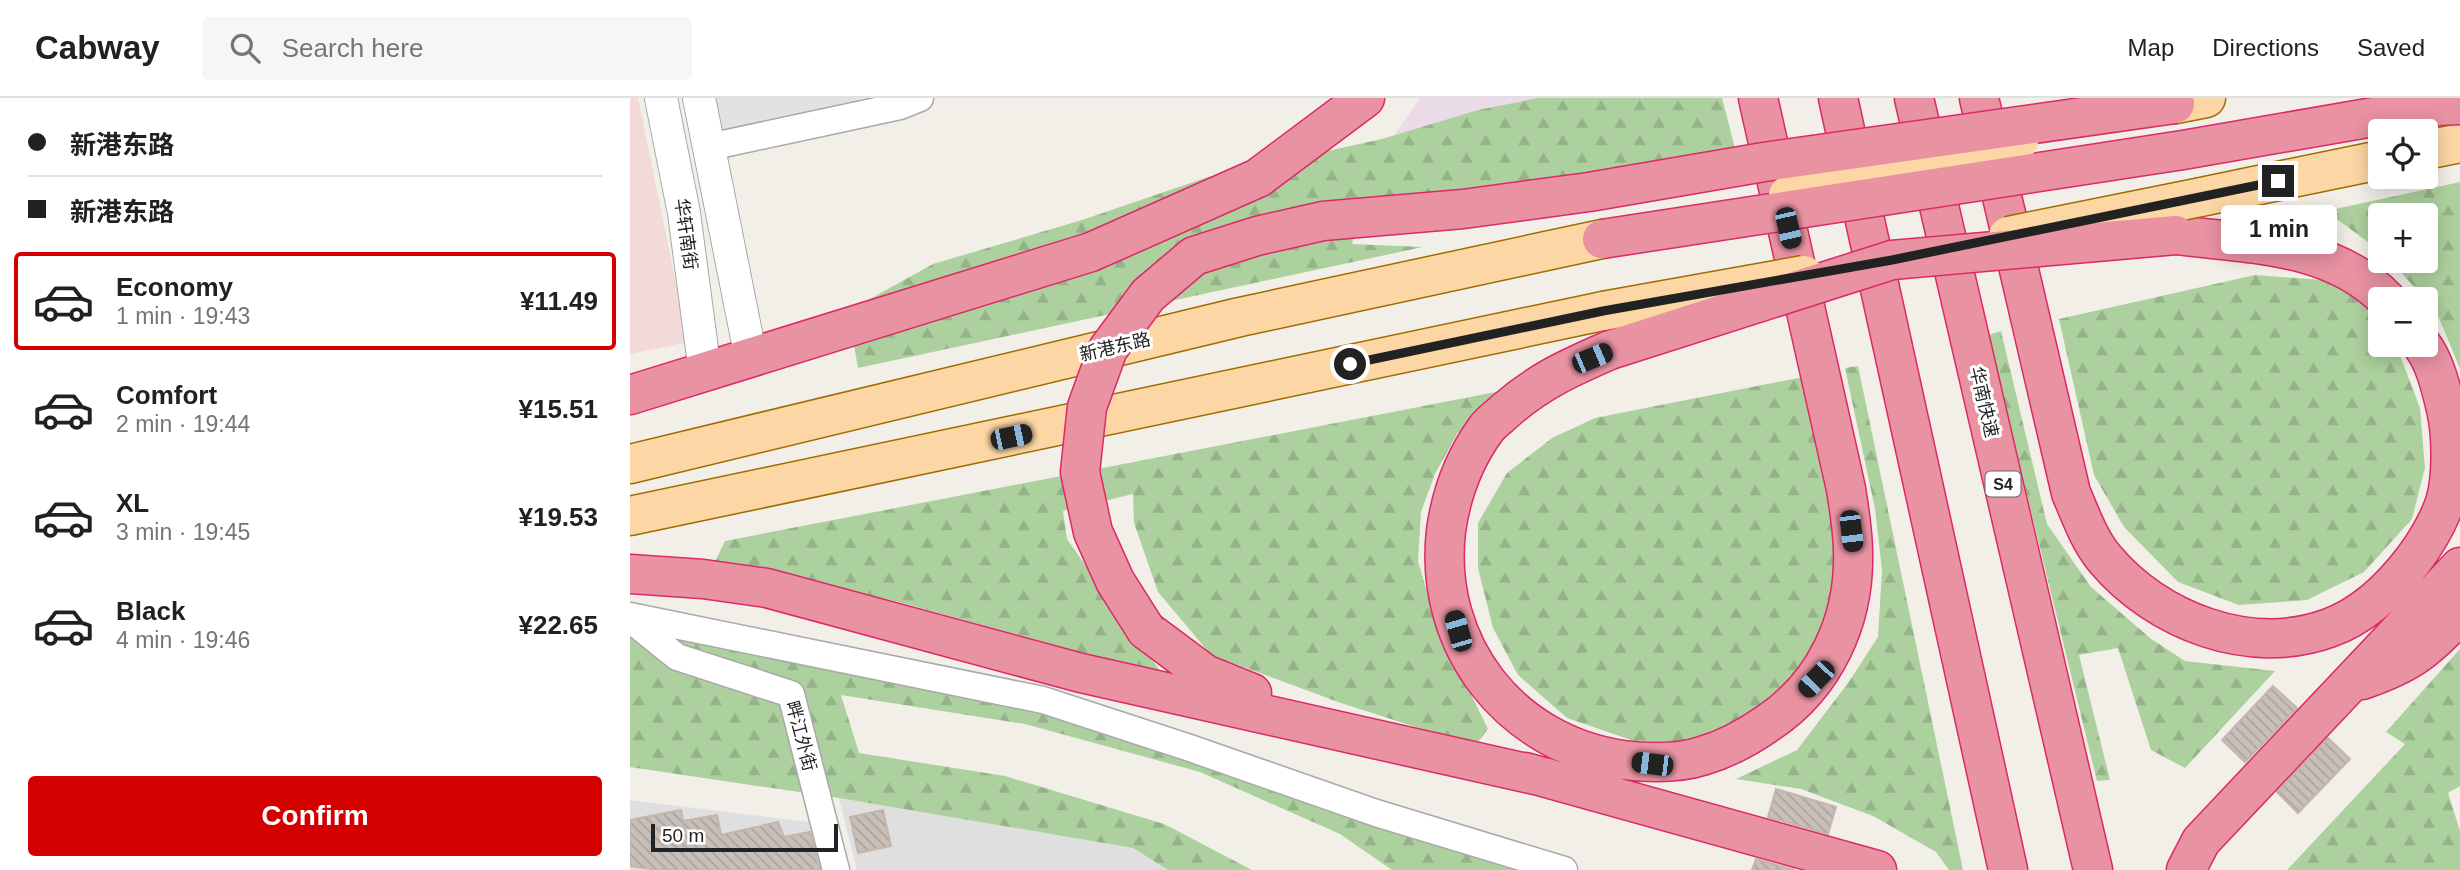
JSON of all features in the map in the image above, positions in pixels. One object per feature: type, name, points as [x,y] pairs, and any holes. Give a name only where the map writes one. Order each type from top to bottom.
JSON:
[{"type":"highway","points":[[630,395],[1091,252],[1258,178],[1365,98]]},
{"type":"highway","points":[[1758,98],[1846,489],[1853,552],[1851,600],[1837,642],[1816,679],[1783,713],[1746,738],[1701,757],[1652,764],[1595,756],[1551,738],[1523,719],[1495,693],[1473,663],[1458,631],[1447,592],[1444,554],[1448,514],[1461,471],[1487,428],[1520,397],[1555,373],[1610,350],[1892,260],[2176,235],[2268,246],[2331,261],[2356,274],[2372,287]]},
{"type":"highway","points":[[1838,98],[2008,870]]},
{"type":"highway","name":"华南快速","points":[[1914,98],[2093,870]]},
{"type":"highway","points":[[1979,98],[2071,493],[2085,527],[2104,557],[2128,583],[2161,607],[2193,623],[2233,635],[2280,639],[2329,628],[2366,608],[2398,580],[2423,547],[2444,507],[2451,432],[2442,392],[2427,357]]},
{"type":"highway","points":[[1877,870],[1236,688],[1205,674],[1146,630],[1115,581],[1093,532],[1080,471],[1087,407],[1108,349],[1148,295],[1195,256],[1257,236],[1323,221],[1463,209],[1576,194],[1764,162],[2190,101]]},
{"type":"highway","points":[[1602,239],[2183,150],[2424,108],[2460,105]]},
{"type":"highway","points":[[2186,870],[2201,841],[2460,567]]},
{"type":"highway","points":[[630,574],[703,579],[766,588],[1081,673],[1548,778]]},
{"type":"highway","points":[[2350,684],[2390,671],[2412,660],[2432,645],[2460,614]]},
{"type":"main road","name":"新港东路","points":[[630,464],[1240,317],[1602,239],[2190,101]]},
{"type":"main road","points":[[2438,148],[2460,143]]},
{"type":"main road","points":[[630,516],[1603,311],[1892,260],[2368,162]]},
{"type":"street","name":"华轩南街","points":[[661,98],[684,213],[705,372]]},
{"type":"street","points":[[699,98],[751,358]]},
{"type":"street","points":[[709,147],[900,106],[919,98]]},
{"type":"street","points":[[630,617],[1043,700],[1203,752],[1376,813],[1564,870]]},
{"type":"street","name":"畔江外街","points":[[630,617],[677,657],[792,694],[836,870]]},
{"type":"shaded area","points":[[630,98],[638,98],[688,342],[630,354]]},
{"type":"shaded area","points":[[711,98],[860,98],[835,112],[720,139]]},
{"type":"shaded area","points":[[1420,98],[1629,98],[1385,149]]},
{"type":"shaded area","points":[[839,798],[1133,848],[1168,870],[857,870]]},
{"type":"shaded area","points":[[630,800],[817,823],[828,870],[630,870]]},
{"type":"green space","points":[[1538,98],[1722,98],[1735,148],[1360,210],[1352,244],[1423,247],[858,368],[853,339],[868,300],[933,264],[1082,220],[1208,177],[1382,139],[1478,110]]},
{"type":"green space","points":[[2460,182],[2460,369],[2438,315],[2438,287],[2414,287],[2402,273],[2438,273],[2438,203],[2368,203],[2368,242],[2326,211],[2438,189],[2438,187]]},
{"type":"green space","points":[[2255,275],[2337,281],[2368,309],[2368,357],[2401,357],[2420,408],[2425,468],[2412,519],[2364,572],[2307,600],[2239,605],[2178,582],[2124,527],[2094,475],[2059,319]]},
{"type":"green space","points":[[2001,331],[2047,524],[2091,587],[2150,638],[2185,661],[2275,671],[2185,768],[2151,750],[2118,648],[2079,655],[2110,780],[2097,781],[1988,335]]},
{"type":"green space","points":[[1858,366],[1963,870],[1949,870],[1936,852],[1873,816],[1801,789],[1736,779],[1797,750],[1848,683],[1878,637],[1882,570],[1875,509],[1845,368]]},
{"type":"green space","points":[[1803,377],[1834,520],[1836,564],[1830,606],[1816,648],[1776,695],[1751,716],[1685,741],[1634,741],[1567,718],[1518,675],[1493,628],[1478,568],[1478,523],[1507,473],[1552,438],[1595,418]]},
{"type":"green space","points":[[1506,390],[1457,434],[1435,474],[1421,512],[1418,561],[1436,623],[1488,729],[1475,746],[1341,703],[1211,655],[1158,592],[1134,523],[1133,494],[1063,511],[1067,539],[1163,675],[899,602],[715,562],[725,541]]},
{"type":"green space","points":[[705,636],[1063,715],[1536,870],[1392,870],[1340,834],[1200,772],[1025,724],[841,695],[859,753],[1005,776],[1164,824],[1252,870],[1168,870],[1133,848],[839,798],[630,767],[630,637]]},
{"type":"green space","points":[[2460,649],[2460,786],[2448,793],[2460,831],[2460,870],[2287,870],[2405,744],[2386,732]]},
{"type":"building","points":[[2273,686],[2297,708],[2245,762],[2222,740]]},
{"type":"building","points":[[2328,738],[2350,759],[2298,813],[2277,792]]},
{"type":"building","points":[[1776,789],[1836,807],[1828,834],[1768,817]]},
{"type":"building","points":[[681,810],[683,821],[717,815],[721,835],[778,822],[784,837],[810,832],[820,870],[658,870],[630,866],[630,820]]},
{"type":"building","points":[[883,810],[891,846],[858,853],[850,817]]},
{"type":"building","points":[[1756,859],[1795,870],[1752,870]]},
{"type":"route","points":[[1350,364],[1603,311],[1892,260],[2278,181]]}]
